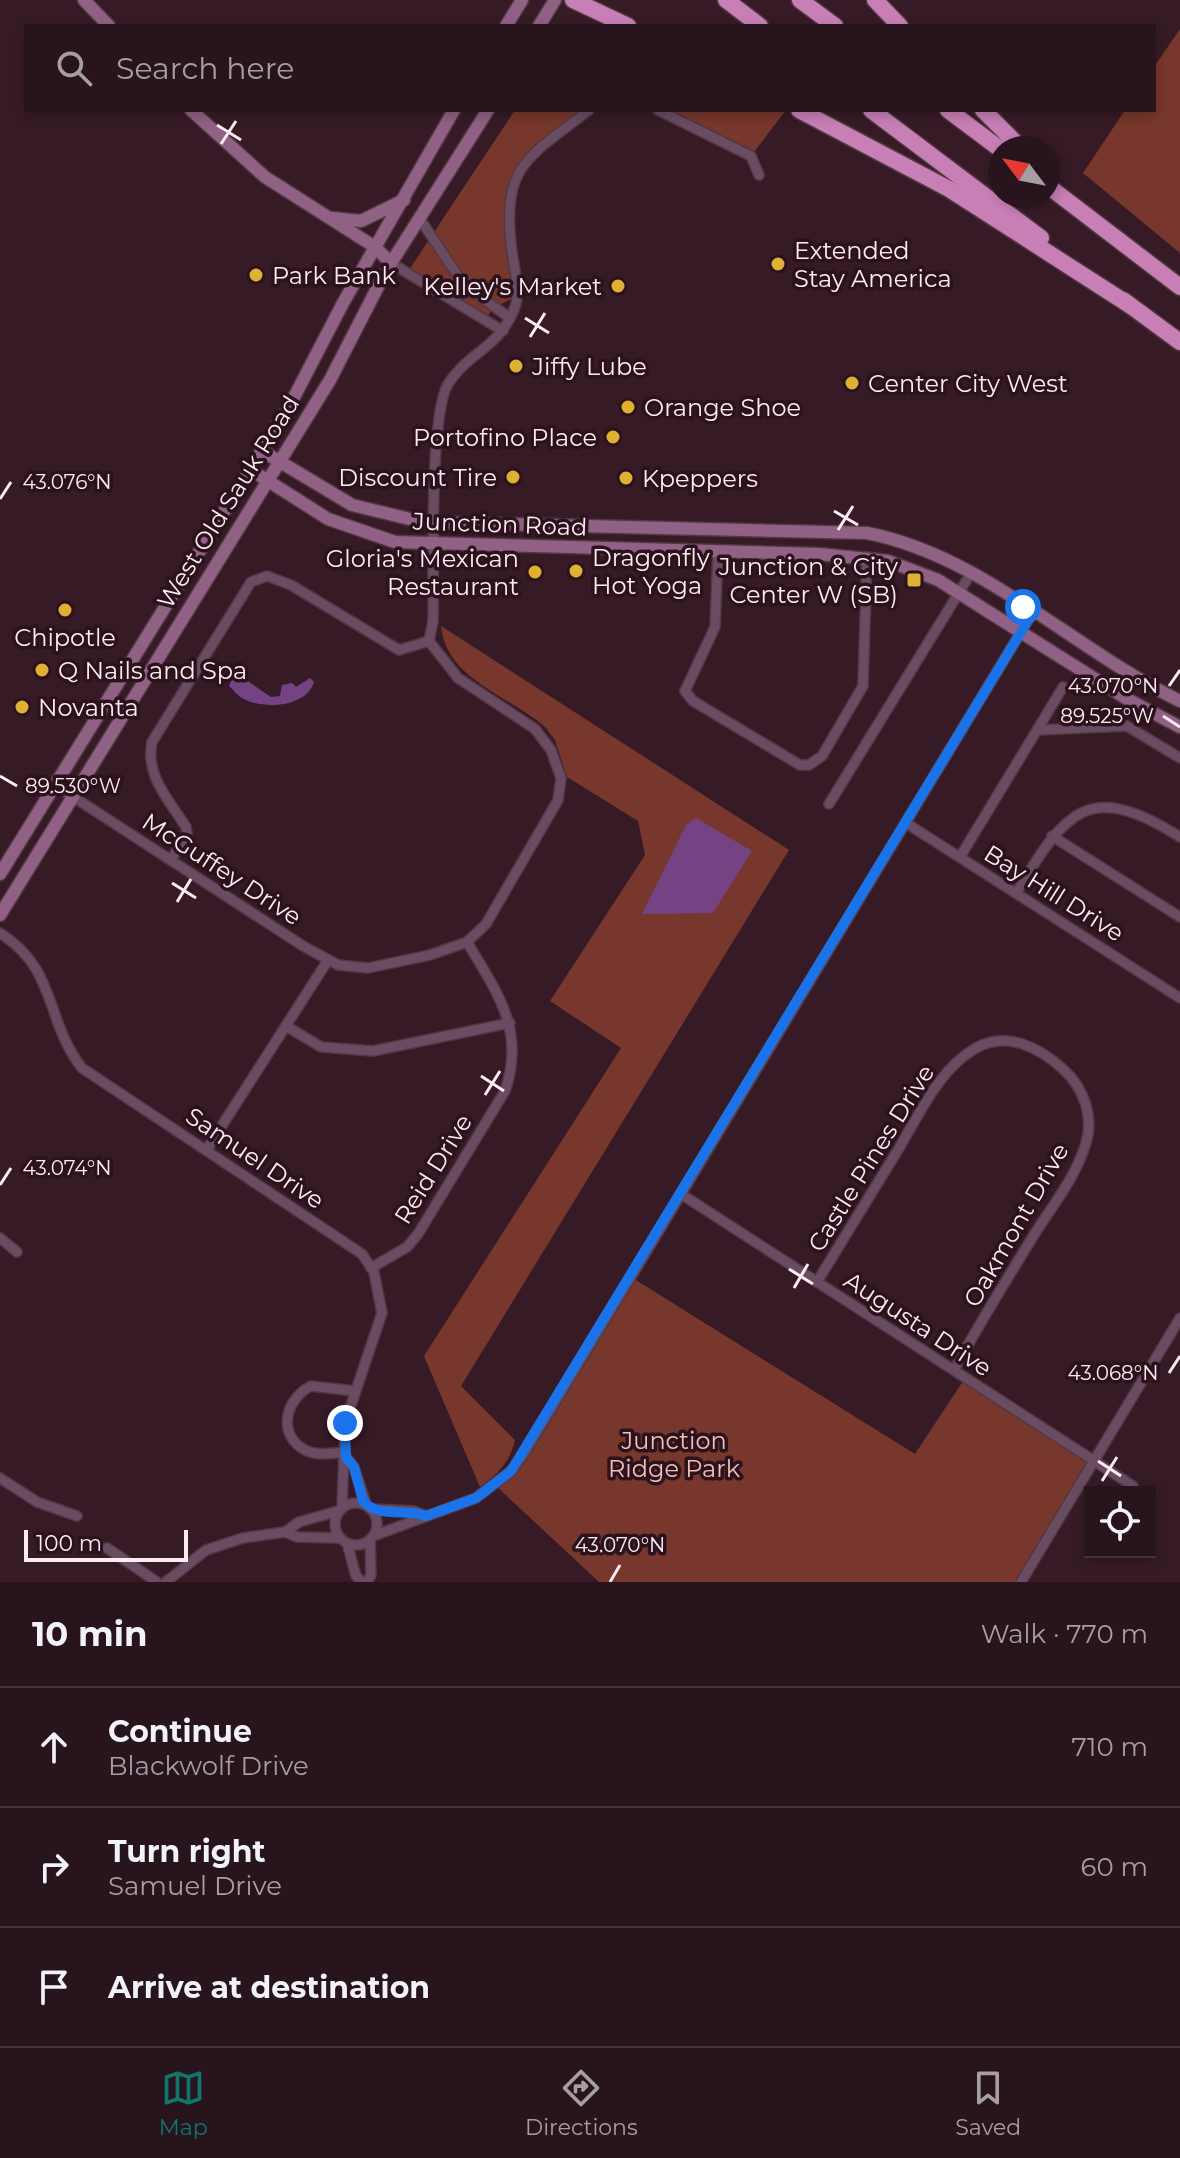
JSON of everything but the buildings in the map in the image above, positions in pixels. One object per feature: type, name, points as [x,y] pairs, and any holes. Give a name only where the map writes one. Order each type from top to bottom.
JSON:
[{"type":"highway","points":[[573,0],[624,24]]},
{"type":"highway","points":[[726,0],[757,24]]},
{"type":"highway","points":[[800,0],[832,24]]},
{"type":"highway","points":[[875,0],[898,24]]},
{"type":"highway","points":[[803,112],[949,189],[1131,306]]},
{"type":"highway","points":[[874,112],[1180,342]]},
{"type":"highway","points":[[951,112],[988,140]]},
{"type":"highway","points":[[985,112],[1009,136]]},
{"type":"highway","points":[[1060,184],[1152,266]]},
{"type":"highway","points":[[1060,195],[1180,287]]},
{"type":"street","points":[[84,0],[107,24]]},
{"type":"street","points":[[507,24],[522,0]]},
{"type":"street","points":[[540,24],[555,0]]},
{"type":"street","points":[[193,112],[265,177],[375,247],[391,263],[503,331]]},
{"type":"street","name":"West Old Sauk Road","points":[[0,874],[251,470],[453,112]]},
{"type":"street","name":"West Old Sauk Road","points":[[0,915],[330,380],[391,263],[487,112]]},
{"type":"street","points":[[207,1149],[328,960],[368,968],[430,955],[467,942],[486,924],[558,800],[561,778],[551,750],[535,729],[458,678],[429,641],[433,621],[441,403],[460,369],[503,331],[510,318],[517,296],[508,222],[513,180],[529,156],[586,112]]},
{"type":"street","points":[[662,112],[751,156],[759,175]]},
{"type":"street","points":[[328,218],[361,221],[405,199]]},
{"type":"street","points":[[420,219],[464,285],[510,318]]},
{"type":"street","name":"Junction Road","points":[[262,451],[336,497],[369,512],[435,522],[867,533],[912,544],[971,573],[1180,701]]},
{"type":"street","name":"Junction Road","points":[[251,470],[347,528],[395,542],[867,557],[925,574],[959,592],[1127,699],[1180,727]]},
{"type":"street","points":[[718,553],[715,627],[685,691],[693,701],[800,765],[816,762],[863,686],[867,557]]},
{"type":"street","points":[[829,804],[971,573]]},
{"type":"street","points":[[171,860],[187,834],[186,827],[155,779],[149,757],[152,742],[251,582],[267,576],[291,585],[399,650],[429,641]]},
{"type":"street","points":[[285,1532],[297,1537],[359,1544],[476,1498],[511,1471],[1033,612]]},
{"type":"street","points":[[960,857],[1063,687]]},
{"type":"street","points":[[1037,730],[1127,726],[1180,758]]},
{"type":"street","name":"McGuffey Drive","points":[[55,785],[328,960]]},
{"type":"street","points":[[1016,893],[1052,836],[1068,819],[1086,811],[1122,807],[1180,837]]},
{"type":"street","name":"Bay Hill Drive","points":[[906,823],[1180,998]]},
{"type":"street","points":[[1052,836],[1180,917]]},
{"type":"street","name":"Samuel Drive","points":[[0,933],[35,963],[62,1034],[82,1068],[362,1254],[371,1268]]},
{"type":"street","name":"Reid Drive","points":[[371,1268],[407,1247],[418,1234],[505,1091],[513,1056],[510,1023],[504,1003],[467,942]]},
{"type":"street","points":[[286,1026],[321,1047],[363,1051],[510,1023]]},
{"type":"street","name":"Castle Pines Drive","points":[[817,1282],[931,1095],[955,1063],[976,1048],[996,1040],[1023,1043],[1050,1058]]},
{"type":"street","name":"Oakmont Drive","points":[[954,1370],[1060,1197],[1085,1146],[1088,1109],[1079,1088],[1050,1058]]},
{"type":"street","name":"Augusta Drive","points":[[681,1194],[1133,1486]]},
{"type":"street","points":[[0,1238],[17,1252]]},
{"type":"street","points":[[345,1454],[354,1467],[361,1497],[377,1522],[371,1537],[371,1575],[364,1582],[356,1576],[344,1540],[335,1525],[340,1510],[345,1423],[382,1313],[371,1268]]},
{"type":"street","points":[[1021,1582],[1180,1318]]},
{"type":"street","points":[[345,1454],[315,1453],[299,1446],[290,1435],[287,1412],[301,1392],[311,1386],[355,1391]]},
{"type":"street","points":[[0,1478],[37,1502],[77,1516]]},
{"type":"street","points":[[166,1582],[206,1550],[243,1538],[285,1532],[299,1522],[340,1510],[354,1502],[369,1508],[414,1511],[426,1516]]},
{"type":"street","points":[[107,1548],[157,1582]]},
{"type":"green space","points":[[1180,29],[1180,253],[1083,173],[1124,112],[1156,112],[1156,64]]},
{"type":"green space","points":[[514,112],[586,112],[529,156],[509,199],[517,296],[493,308],[485,320],[407,273]]},
{"type":"green space","points":[[662,112],[784,112],[751,156]]},
{"type":"green space","points":[[441,626],[789,850],[461,1386],[515,1440],[502,1467],[480,1487],[424,1356],[621,1048],[550,1001],[645,855],[638,821],[567,777],[555,740],[546,728],[467,674],[446,645]]},
{"type":"green space","name":"Junction Ridge Park","points":[[631,1277],[915,1454],[965,1378],[1093,1462],[1021,1582],[599,1582],[495,1485],[511,1471]]},
{"type":"shaded area","points":[[240,676],[271,697],[280,696],[282,685],[292,683],[296,687],[310,678],[314,682],[301,698],[279,705],[267,705],[246,700],[229,686],[233,677]]},
{"type":"shaded area","points":[[696,818],[752,851],[713,913],[642,914],[686,825]]},
{"type":"place","name":"Extended Stay America","points":[[778,264]]},
{"type":"place","name":"Park Bank","points":[[256,275]]},
{"type":"place","name":"Kelley's Market","points":[[618,286]]},
{"type":"place","name":"Jiffy Lube","points":[[516,366]]},
{"type":"place","name":"Center City West","points":[[852,383]]},
{"type":"place","name":"Orange Shoe","points":[[628,407]]},
{"type":"place","name":"Portofino Place","points":[[613,437]]},
{"type":"place","name":"Discount Tire","points":[[513,477]]},
{"type":"place","name":"Kpeppers","points":[[626,478]]},
{"type":"place","name":"Dragonfly Hot Yoga","points":[[576,571]]},
{"type":"place","name":"Gloria's Mexican Restaurant","points":[[535,572]]},
{"type":"place","name":"Junction & City Center W (SB)","points":[[914,580]]},
{"type":"place","name":"Chipotle","points":[[65,610]]},
{"type":"place","name":"Q Nails and Spa","points":[[42,670]]},
{"type":"place","name":"Novanta","points":[[22,707]]},
{"type":"route","points":[[345,1423],[346,1457],[354,1467],[361,1497],[371,1509],[414,1511],[426,1516],[476,1498],[511,1471],[1033,612],[1023,607]]}]
